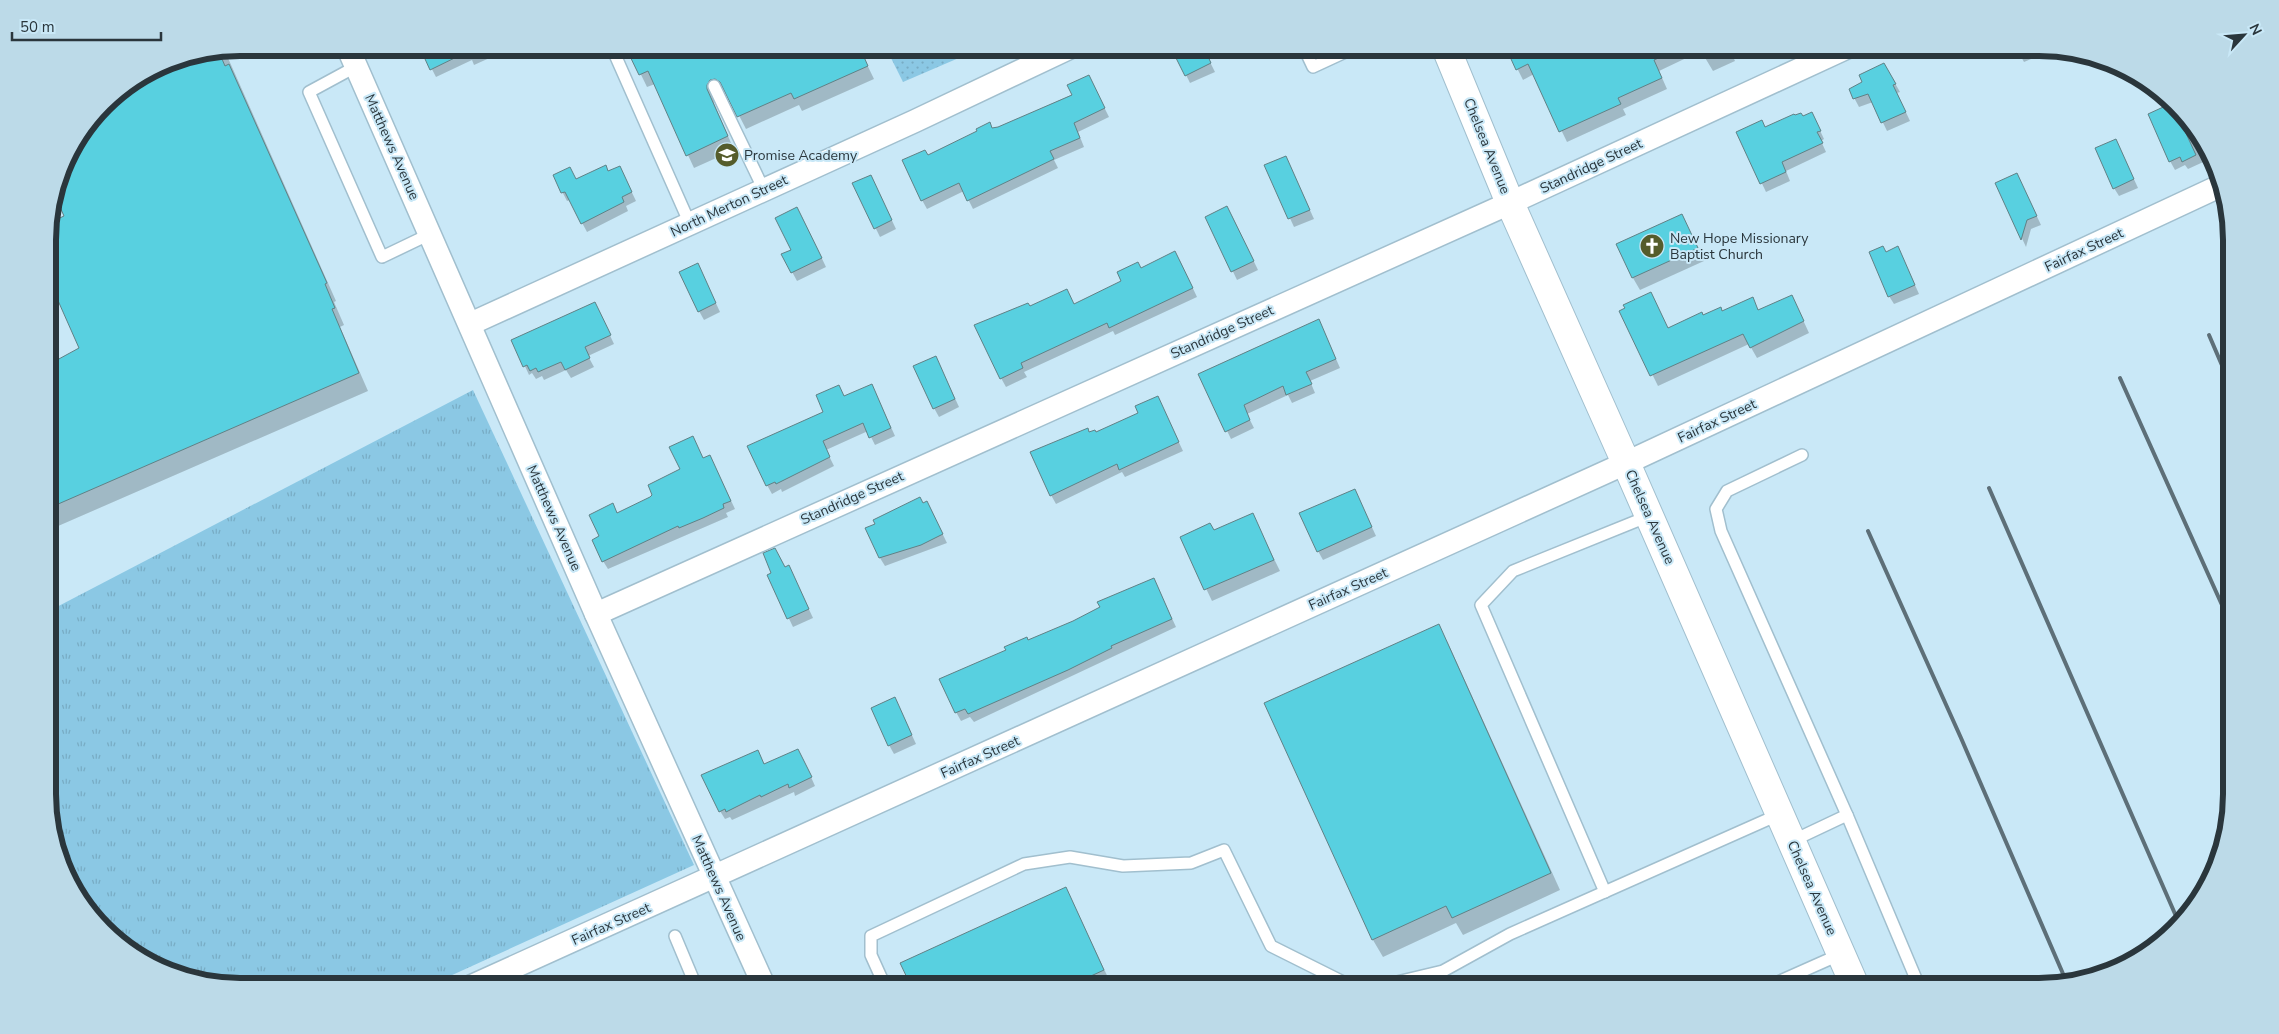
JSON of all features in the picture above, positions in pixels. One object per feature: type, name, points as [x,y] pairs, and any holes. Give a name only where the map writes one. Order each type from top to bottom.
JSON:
[{"type":"main road","name":"Chelsea Avenue","points":[[1449,56],[1510,203],[1650,516],[1852,978]]},
{"type":"street","name":"North Merton Street","points":[[470,324],[924,117],[1052,56]]},
{"type":"street","name":"Standridge Street","points":[[596,614],[1510,203],[1829,56]]},
{"type":"street","name":"Matthews Avenue","points":[[353,57],[596,614],[760,978]]},
{"type":"street","name":"Fairfax Street","points":[[490,978],[1626,463],[2215,189]]},
{"type":"lane","points":[[616,56],[690,224]]},
{"type":"lane","points":[[1308,56],[1313,67],[1337,56]]},
{"type":"lane","points":[[353,57],[309,92],[382,256],[430,234]]},
{"type":"lane","points":[[714,86],[764,190]]},
{"type":"lane","points":[[1802,456],[1727,490],[1716,509],[1721,531],[1848,815],[1916,978]]},
{"type":"lane","points":[[1605,892],[1481,605],[1513,571],[1650,516]]},
{"type":"lane","points":[[1414,978],[1443,971],[1510,934],[1780,814]]},
{"type":"lane","points":[[1792,841],[1848,815]]},
{"type":"lane","points":[[882,978],[872,955],[871,936],[1024,864],[1070,857],[1123,866],[1191,863],[1224,850],[1271,946],[1335,978]]},
{"type":"lane","points":[[675,936],[693,978]]},
{"type":"lane","points":[[1787,978],[1841,954]]},
{"type":"green space","points":[[890,56],[963,56],[903,82]]},
{"type":"green space","points":[[473,390],[694,865],[446,978],[241,978],[205,974],[170,964],[138,947],[110,924],[87,896],[75,875],[66,853],[58,818],[56,793],[56,607]]},
{"type":"building","points":[[424,56],[459,56],[430,70]]},
{"type":"building","points":[[630,56],[864,56],[868,66],[794,99],[791,93],[737,117],[720,82],[715,79],[710,80],[707,89],[728,136],[686,156],[648,71],[639,75]]},
{"type":"building","points":[[1175,56],[1208,56],[1211,63],[1185,76]]},
{"type":"building","points":[[1510,56],[1663,56],[1654,60],[1662,78],[1618,98],[1621,104],[1559,132],[1528,64],[1516,70]]},
{"type":"building","points":[[221,58],[225,66],[229,64],[327,283],[325,284],[335,308],[332,309],[359,373],[56,505],[56,361],[79,348],[56,296],[58,219],[64,216],[60,206],[70,170],[87,138],[110,110],[128,94],[159,75],[181,66]]},
{"type":"building","points":[[1884,63],[1896,84],[1893,85],[1906,112],[1881,123],[1868,94],[1853,99],[1849,89],[1862,82],[1859,75]]},
{"type":"building","points":[[1089,75],[1105,108],[1074,123],[1080,138],[1050,151],[1054,159],[967,201],[959,183],[921,201],[902,160],[925,150],[928,155],[977,131],[976,129],[990,122],[992,128],[998,127],[1072,95],[1067,85]]},
{"type":"building","points":[[2165,106],[2182,125],[2196,155],[2182,162],[2180,157],[2169,162],[2148,114]]},
{"type":"building","points":[[1812,112],[1821,131],[1817,132],[1823,143],[1782,162],[1786,172],[1760,184],[1736,132],[1762,120],[1765,127],[1794,114],[1801,113],[1803,116]]},
{"type":"building","points":[[2116,139],[2134,179],[2113,189],[2095,148]]},
{"type":"building","points":[[1286,156],[1310,210],[1288,219],[1264,165]]},
{"type":"building","points":[[606,165],[608,171],[620,166],[632,192],[622,197],[624,202],[581,224],[565,192],[561,193],[553,175],[570,167],[576,179]]},
{"type":"building","points":[[2017,173],[2037,216],[2027,220],[2021,240],[1995,183]]},
{"type":"building","points":[[871,175],[892,220],[874,229],[852,183]]},
{"type":"building","points":[[1227,206],[1254,261],[1231,272],[1205,217]]},
{"type":"building","points":[[797,207],[822,258],[791,273],[781,254],[791,250],[775,218]]},
{"type":"building","points":[[1682,214],[1698,248],[1632,278],[1616,244]]},
{"type":"building","points":[[1883,246],[1886,252],[1898,246],[1915,285],[1888,297],[1869,252]]},
{"type":"building","points":[[1175,251],[1193,288],[1109,328],[1107,323],[1021,363],[1023,368],[1000,379],[974,325],[1028,303],[1030,306],[1067,289],[1074,304],[1121,281],[1117,272],[1138,262],[1141,268]]},
{"type":"building","points":[[698,263],[716,303],[698,312],[679,272]]},
{"type":"building","points":[[1651,292],[1668,328],[1702,312],[1703,315],[1721,307],[1722,311],[1753,297],[1758,310],[1792,295],[1804,321],[1750,348],[1743,334],[1650,376],[1619,311],[1625,308],[1623,305]]},
{"type":"building","points":[[595,302],[611,335],[585,347],[590,358],[565,370],[561,362],[538,372],[536,368],[530,371],[527,365],[523,367],[511,340]]},
{"type":"building","points":[[1319,319],[1336,359],[1306,372],[1312,384],[1286,395],[1283,386],[1244,405],[1250,420],[1225,432],[1198,374]]},
{"type":"building","points":[[936,356],[955,399],[933,409],[913,366]]},
{"type":"building","points":[[872,384],[891,428],[869,438],[863,423],[823,441],[830,457],[776,484],[775,482],[766,486],[747,446],[823,412],[816,395],[839,385],[844,396]]},
{"type":"building","points":[[1158,396],[1179,442],[1119,470],[1117,464],[1050,496],[1030,452],[1088,428],[1089,432],[1095,430],[1096,432],[1138,413],[1135,406]]},
{"type":"building","points":[[693,436],[703,458],[710,455],[731,501],[723,504],[724,508],[703,518],[679,528],[678,526],[602,562],[592,540],[599,536],[589,515],[613,503],[617,513],[650,497],[652,495],[648,485],[680,469],[669,447]]},
{"type":"building","points":[[1355,489],[1372,527],[1317,552],[1299,513]]},
{"type":"building","points":[[920,497],[923,503],[927,501],[943,534],[921,545],[879,558],[865,528],[875,524],[873,520]]},
{"type":"building","points":[[1253,513],[1274,560],[1204,590],[1180,537],[1210,523],[1214,530]]},
{"type":"building","points":[[775,548],[785,567],[789,565],[809,609],[787,619],[767,575],[771,573],[763,553]]},
{"type":"building","points":[[1154,578],[1172,619],[1111,646],[1112,648],[1068,670],[968,714],[965,709],[955,713],[939,679],[1006,650],[1004,647],[1027,637],[1028,640],[1073,621],[1100,607],[1097,602]]},
{"type":"building","points":[[1439,624],[1551,873],[1452,918],[1446,906],[1372,940],[1264,703]]},
{"type":"building","points":[[895,697],[912,735],[888,746],[871,708]]},
{"type":"building","points":[[798,749],[812,777],[789,788],[788,784],[761,797],[760,795],[726,812],[725,809],[719,812],[701,775],[758,750],[764,764]]},
{"type":"building","points":[[1066,887],[1104,970],[1086,978],[907,978],[900,963]]},
{"type":"railway","points":[[2209,335],[2223,368]]},
{"type":"railway","points":[[2120,378],[2223,607]]},
{"type":"railway","points":[[1989,488],[2176,916]]},
{"type":"railway","points":[[1868,531],[1961,738],[2064,976]]},
{"type":"place","name":"Promise Academy","points":[[727,155]]},
{"type":"place","name":"New Hope Missionary Baptist Church","points":[[1652,246]]}]
